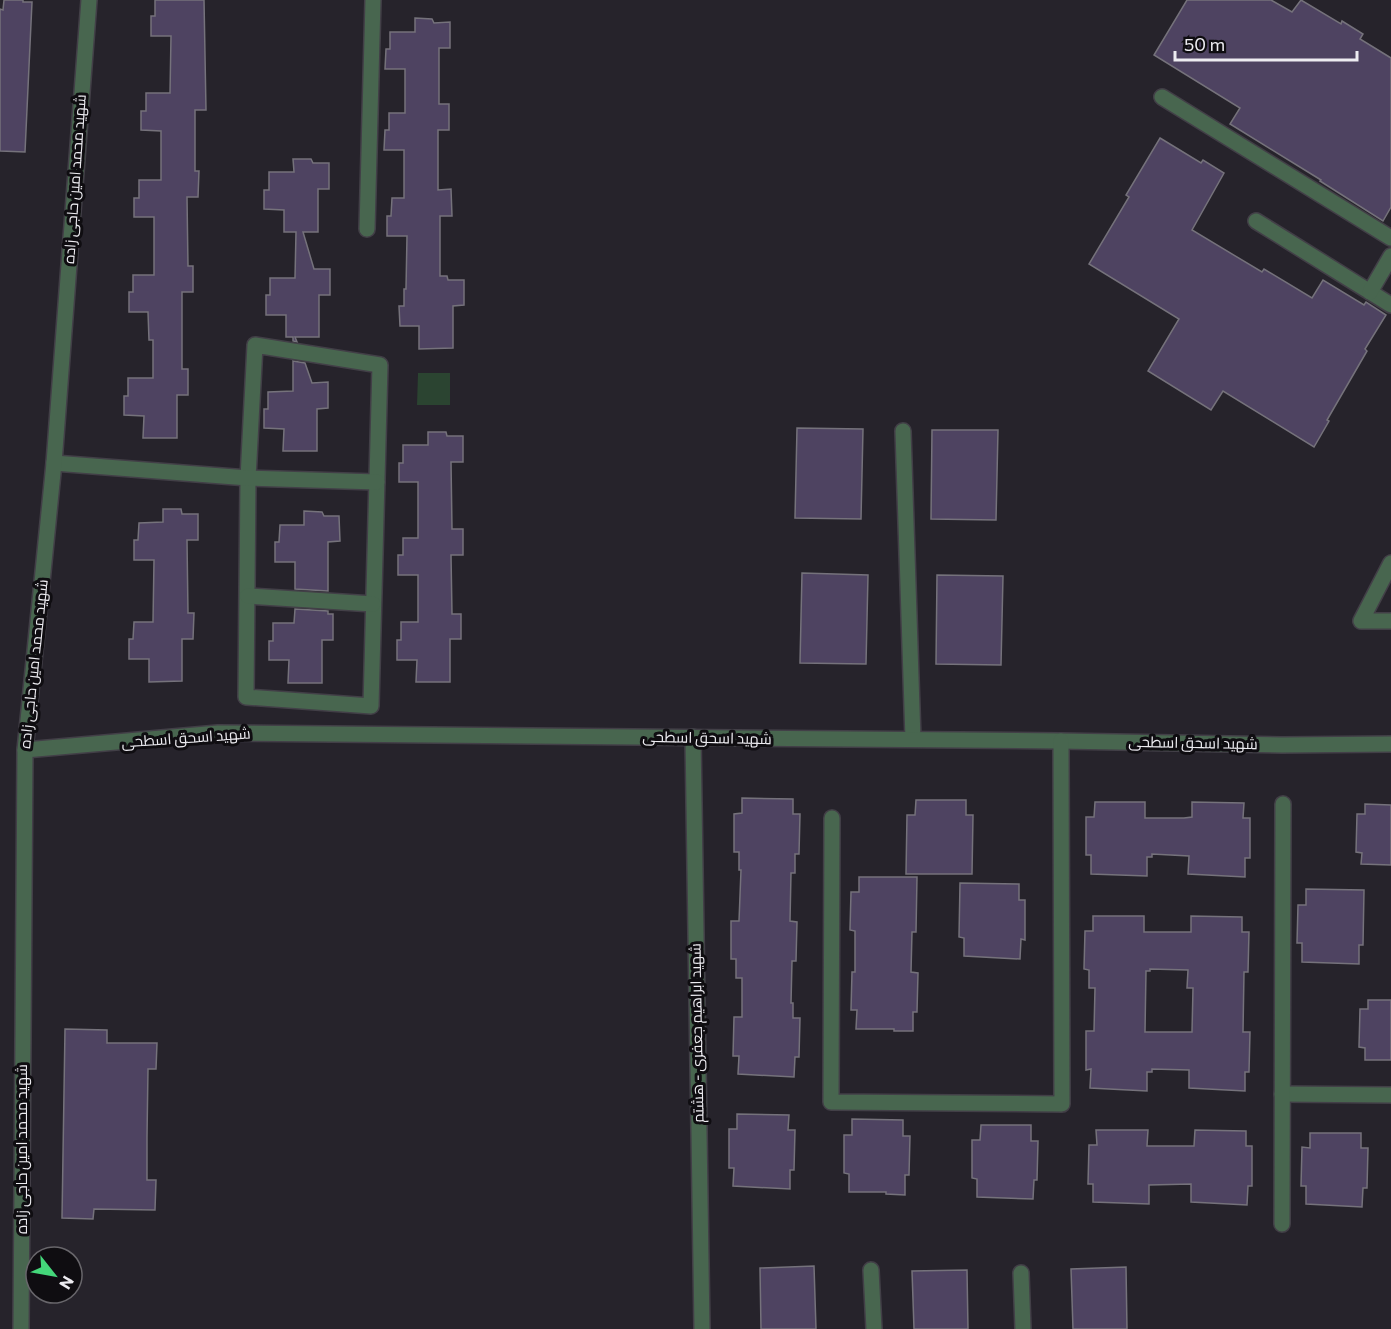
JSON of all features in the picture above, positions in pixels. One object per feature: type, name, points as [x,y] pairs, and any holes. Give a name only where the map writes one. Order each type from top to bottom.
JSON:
[{"type":"street","name":"شهید محمد امین حاجی زاده","points":[[21,1329],[25,750],[54,463],[89,0]]},
{"type":"street","points":[[367,229],[373,0]]},
{"type":"street","points":[[1162,97],[1391,237]]},
{"type":"street","points":[[1256,221],[1391,305]]},
{"type":"street","points":[[1370,292],[1391,256]]},
{"type":"street","points":[[255,345],[380,366],[377,482],[371,706],[246,697],[248,478],[255,345]]},
{"type":"street","points":[[903,431],[913,740]]},
{"type":"street","points":[[54,463],[248,478],[377,482]]},
{"type":"street","points":[[1391,563],[1361,621],[1391,621]]},
{"type":"street","points":[[248,596],[374,604]]},
{"type":"street","name":"شهید اسحق اسطحی","points":[[25,750],[218,733],[1282,745],[1391,744]]},
{"type":"street","name":"شهید ابراهیم جعفری - هشتم","points":[[693,737],[702,1329]]},
{"type":"street","points":[[832,818],[831,1102],[1062,1104],[1061,741]]},
{"type":"street","points":[[1282,1224],[1283,804]]},
{"type":"street","points":[[1282,1094],[1391,1095]]},
{"type":"street","points":[[871,1270],[874,1329]]},
{"type":"street","points":[[1021,1274],[1023,1329]]},
{"type":"green space","points":[[418,373],[450,373],[450,405],[417,405]]},
{"type":"building","points":[[4,0],[32,2],[25,152],[0,151],[0,9],[3,10]]},
{"type":"building","points":[[155,0],[204,0],[206,110],[195,110],[195,171],[199,171],[198,197],[187,197],[188,266],[193,266],[193,292],[182,292],[182,369],[188,369],[188,395],[177,395],[177,438],[143,438],[144,416],[124,415],[124,396],[128,396],[128,378],[153,378],[153,340],[149,340],[148,312],[129,312],[129,292],[133,292],[133,275],[154,275],[154,217],[134,217],[134,198],[139,198],[139,180],[161,180],[161,131],[141,130],[141,111],[146,111],[146,93],[170,93],[171,36],[151,36],[151,16],[155,16]]},
{"type":"building","points":[[1187,0],[1271,0],[1292,12],[1301,0],[1341,24],[1342,21],[1363,34],[1360,39],[1391,58],[1391,207],[1383,221],[1230,124],[1240,108],[1154,55]]},
{"type":"building","points":[[415,18],[432,19],[434,23],[450,22],[450,48],[439,48],[439,104],[449,104],[449,130],[438,130],[438,190],[451,189],[452,216],[440,216],[440,276],[447,276],[448,280],[464,280],[464,305],[453,306],[453,348],[419,349],[419,326],[400,326],[399,306],[404,306],[404,289],[406,289],[407,236],[387,236],[387,216],[391,216],[392,198],[404,198],[404,150],[384,150],[385,130],[389,130],[389,113],[405,113],[405,69],[385,69],[386,49],[390,49],[390,32],[415,32]]},
{"type":"building","points":[[1160,138],[1201,163],[1203,160],[1224,173],[1192,230],[1262,272],[1264,269],[1312,298],[1323,280],[1364,305],[1366,302],[1386,315],[1365,349],[1367,351],[1314,447],[1223,391],[1211,410],[1148,371],[1179,319],[1089,264],[1129,197],[1126,195]]},
{"type":"building","points":[[293,159],[311,159],[313,163],[329,163],[329,189],[318,189],[318,232],[303,232],[314,269],[330,269],[330,295],[319,295],[319,337],[295,337],[297,342],[293,341],[293,337],[286,337],[286,315],[266,315],[266,295],[270,295],[270,278],[295,278],[296,232],[284,232],[284,210],[264,209],[264,190],[269,190],[269,172],[294,172]]},
{"type":"building","points":[[293,361],[305,363],[312,383],[328,382],[328,408],[317,409],[317,451],[283,451],[284,429],[264,428],[264,409],[268,409],[268,392],[293,391]]},
{"type":"building","points":[[797,428],[863,429],[861,519],[795,518]]},
{"type":"building","points":[[932,430],[998,430],[996,520],[931,519]]},
{"type":"building","points":[[428,432],[446,432],[447,436],[463,436],[463,462],[451,462],[452,529],[463,529],[463,555],[451,555],[452,614],[461,614],[461,639],[450,639],[450,682],[416,682],[417,660],[397,660],[397,640],[401,640],[401,622],[418,622],[418,575],[398,575],[398,555],[403,555],[403,538],[418,538],[418,482],[399,482],[399,463],[403,463],[403,445],[428,445]]},
{"type":"building","points":[[163,509],[181,509],[182,514],[198,514],[198,540],[187,540],[188,613],[194,613],[193,639],[182,639],[182,681],[149,682],[149,659],[129,659],[129,639],[133,639],[134,622],[153,622],[154,560],[134,560],[134,540],[138,540],[139,523],[163,522]]},
{"type":"building","points":[[304,511],[322,512],[324,516],[339,516],[340,541],[328,542],[328,591],[295,589],[295,562],[275,562],[275,542],[279,542],[280,525],[304,525]]},
{"type":"building","points":[[802,573],[868,575],[866,664],[800,663]]},
{"type":"building","points":[[937,575],[1003,576],[1001,665],[936,664]]},
{"type":"building","points":[[295,609],[328,611],[328,614],[333,614],[333,640],[322,640],[322,683],[288,683],[289,660],[269,660],[269,641],[273,641],[273,623],[294,623]]},
{"type":"building","points":[[742,798],[793,799],[793,814],[800,814],[799,854],[795,854],[795,873],[791,873],[790,921],[797,922],[796,961],[792,961],[791,1003],[793,1003],[793,1018],[800,1018],[799,1057],[795,1057],[794,1077],[738,1074],[739,1056],[733,1056],[734,1017],[742,1017],[742,978],[736,978],[736,959],[731,959],[731,921],[739,921],[741,870],[739,870],[739,852],[734,852],[734,814],[742,813]]},
{"type":"building","points":[[916,800],[966,800],[966,815],[973,815],[972,874],[906,874],[907,815],[915,815]]},
{"type":"building","points":[[1095,802],[1145,802],[1145,818],[1192,817],[1192,802],[1244,803],[1243,818],[1250,818],[1250,858],[1245,858],[1245,877],[1188,874],[1189,856],[1152,854],[1152,857],[1147,857],[1147,876],[1091,874],[1091,855],[1086,855],[1086,817],[1094,817]]},
{"type":"building","points":[[1365,804],[1391,805],[1391,865],[1361,864],[1362,853],[1356,852],[1357,814],[1365,814]]},
{"type":"building","points":[[859,877],[917,877],[916,932],[912,932],[911,972],[918,973],[917,1012],[913,1012],[913,1031],[856,1029],[857,1010],[851,1010],[852,972],[855,972],[855,931],[850,930],[851,892],[859,892]]},
{"type":"building","points":[[960,883],[1019,884],[1019,900],[1025,900],[1025,940],[1021,939],[1020,959],[964,956],[964,938],[959,937]]},
{"type":"building","points":[[1306,889],[1364,890],[1363,945],[1359,945],[1359,964],[1302,962],[1302,943],[1297,943],[1298,905],[1306,905]]},
{"type":"building","points":[[1093,916],[1144,916],[1144,932],[1191,932],[1191,916],[1242,917],[1242,932],[1249,932],[1248,972],[1244,972],[1243,1032],[1250,1032],[1249,1072],[1245,1072],[1245,1091],[1189,1088],[1189,1070],[1152,1069],[1152,1072],[1147,1072],[1147,1091],[1090,1088],[1091,1069],[1086,1070],[1086,1031],[1094,1031],[1095,988],[1089,988],[1089,970],[1084,969],[1085,931],[1093,931]],"holes":[[[1150,969],[1188,970],[1187,988],[1193,988],[1192,1032],[1145,1032],[1146,971]]]},
{"type":"building","points":[[1368,1000],[1391,1000],[1391,1060],[1365,1060],[1365,1048],[1359,1047],[1360,1009],[1368,1009]]},
{"type":"building","points":[[65,1029],[107,1030],[107,1043],[157,1043],[156,1069],[148,1069],[147,1137],[147,1180],[156,1180],[155,1210],[94,1209],[93,1219],[62,1218]]},
{"type":"building","points":[[737,1114],[789,1115],[788,1130],[795,1130],[794,1170],[790,1170],[790,1189],[733,1186],[734,1168],[729,1168],[729,1129],[737,1129]]},
{"type":"building","points":[[852,1119],[903,1120],[903,1136],[910,1136],[909,1175],[905,1175],[905,1195],[886,1194],[886,1192],[849,1192],[849,1174],[844,1173],[844,1135],[852,1135]]},
{"type":"building","points":[[981,1125],[1031,1125],[1031,1141],[1038,1141],[1037,1180],[1034,1180],[1033,1199],[977,1197],[977,1179],[972,1178],[972,1140],[980,1140]]},
{"type":"building","points":[[1096,1130],[1148,1130],[1147,1146],[1194,1146],[1195,1130],[1246,1131],[1246,1146],[1252,1146],[1252,1186],[1248,1186],[1247,1205],[1191,1202],[1191,1184],[1149,1185],[1149,1204],[1093,1202],[1093,1184],[1088,1184],[1089,1145],[1097,1145]]},
{"type":"building","points":[[1310,1133],[1361,1133],[1361,1148],[1368,1148],[1367,1188],[1363,1188],[1362,1207],[1306,1204],[1306,1186],[1301,1186],[1302,1147],[1310,1148]]},
{"type":"building","points":[[814,1266],[816,1329],[761,1329],[760,1268]]},
{"type":"building","points":[[1126,1267],[1127,1329],[1073,1329],[1071,1269]]},
{"type":"building","points":[[967,1270],[968,1329],[914,1329],[912,1271]]}]
